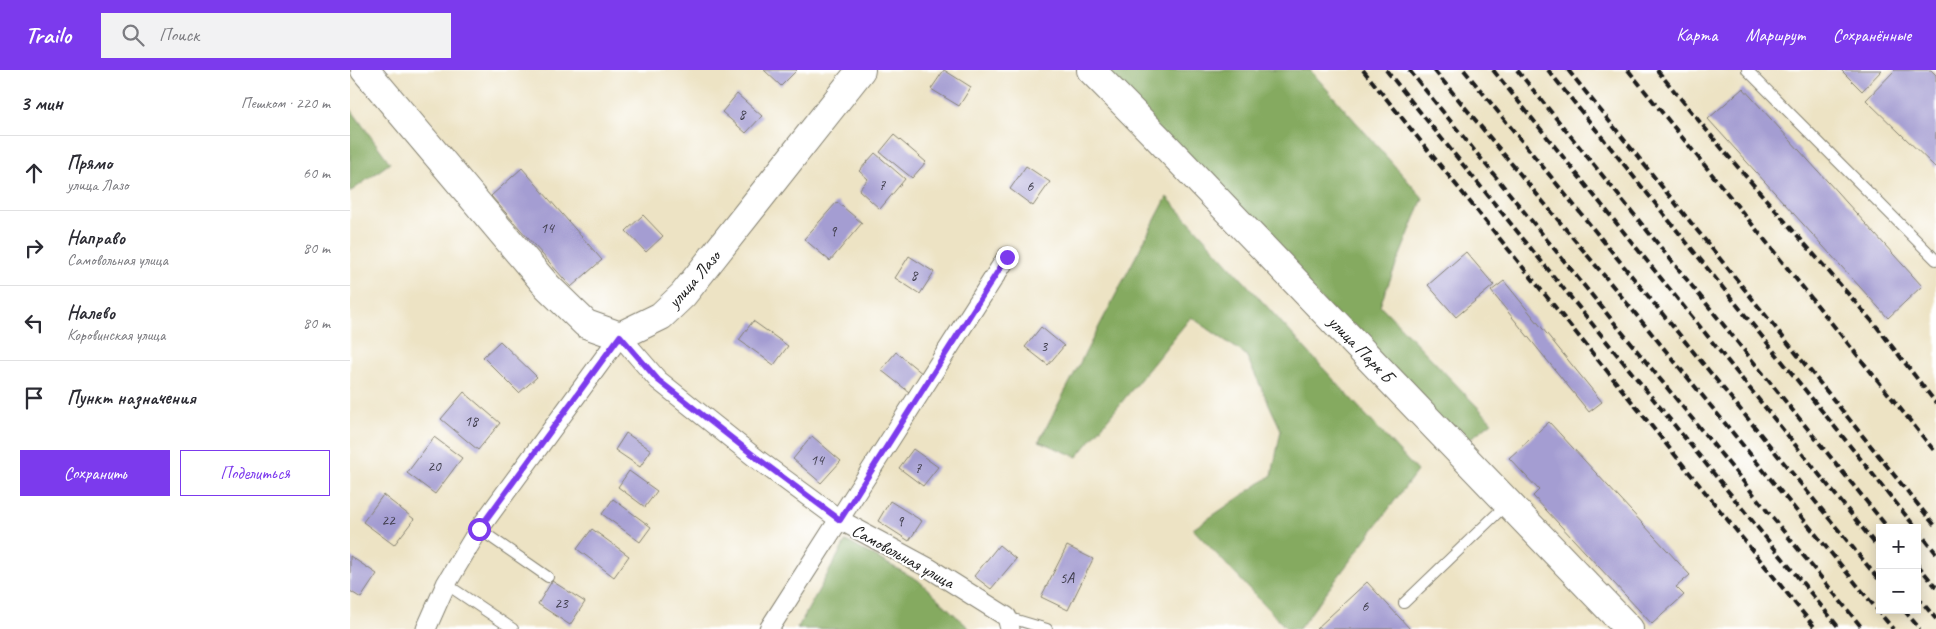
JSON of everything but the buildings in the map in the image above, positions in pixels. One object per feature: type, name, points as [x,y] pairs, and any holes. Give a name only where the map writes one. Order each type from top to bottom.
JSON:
[{"type":"street","points":[[365,70],[547,286],[586,324],[620,336]]},
{"type":"street","name":"улица Лазо","points":[[426,629],[446,584],[479,529],[620,336],[661,316],[683,295],[860,70]]},
{"type":"street","name":"улица Парк Б","points":[[1091,70],[1629,629]]},
{"type":"street","points":[[769,629],[1007,257]]},
{"type":"street","name":"Самовольная улица","points":[[620,336],[658,380],[840,520],[929,568],[1008,623]]},
{"type":"lane","points":[[1747,70],[1936,260]]},
{"type":"lane","points":[[1404,603],[1508,503]]},
{"type":"lane","points":[[479,529],[548,577]]},
{"type":"lane","points":[[446,584],[513,629]]},
{"type":"lane","name":"Самовольная улица","points":[[1008,623],[1047,629]]},
{"type":"green space","points":[[1099,70],[1310,70],[1423,198],[1380,305],[1492,422],[1462,445]]},
{"type":"green space","points":[[350,108],[390,163],[350,192]]},
{"type":"green space","points":[[1167,197],[1417,471],[1299,629],[1287,629],[1193,529],[1272,475],[1281,430],[1246,355],[1191,317],[1077,457],[1039,441]]},
{"type":"green space","points":[[846,541],[918,580],[970,629],[797,629]]},
{"type":"railway","points":[[1363,70],[1816,629]]},
{"type":"railway","points":[[1386,70],[1840,629]]},
{"type":"railway","points":[[1409,70],[1863,629]]},
{"type":"railway","points":[[1434,70],[1893,629]]},
{"type":"railway","points":[[1464,70],[1876,576]]},
{"type":"railway","points":[[1493,70],[1876,545]]},
{"type":"railway","points":[[1517,70],[1885,524]]},
{"type":"railway","points":[[1548,70],[1913,524]]},
{"type":"railway","points":[[1568,70],[1936,527]]},
{"type":"railway","points":[[1628,70],[1936,453]]},
{"type":"railway","points":[[1657,70],[1723,150],[1877,327],[1936,403]]},
{"type":"railway","points":[[1921,534],[1936,553]]},
{"type":"railway","points":[[1921,569],[1936,587]]},
{"type":"railway","points":[[1921,601],[1936,619]]},
{"type":"railway","points":[[1907,614],[1920,629]]},
{"type":"route","points":[[479,529],[620,336],[658,380],[840,520],[1007,257]]}]
